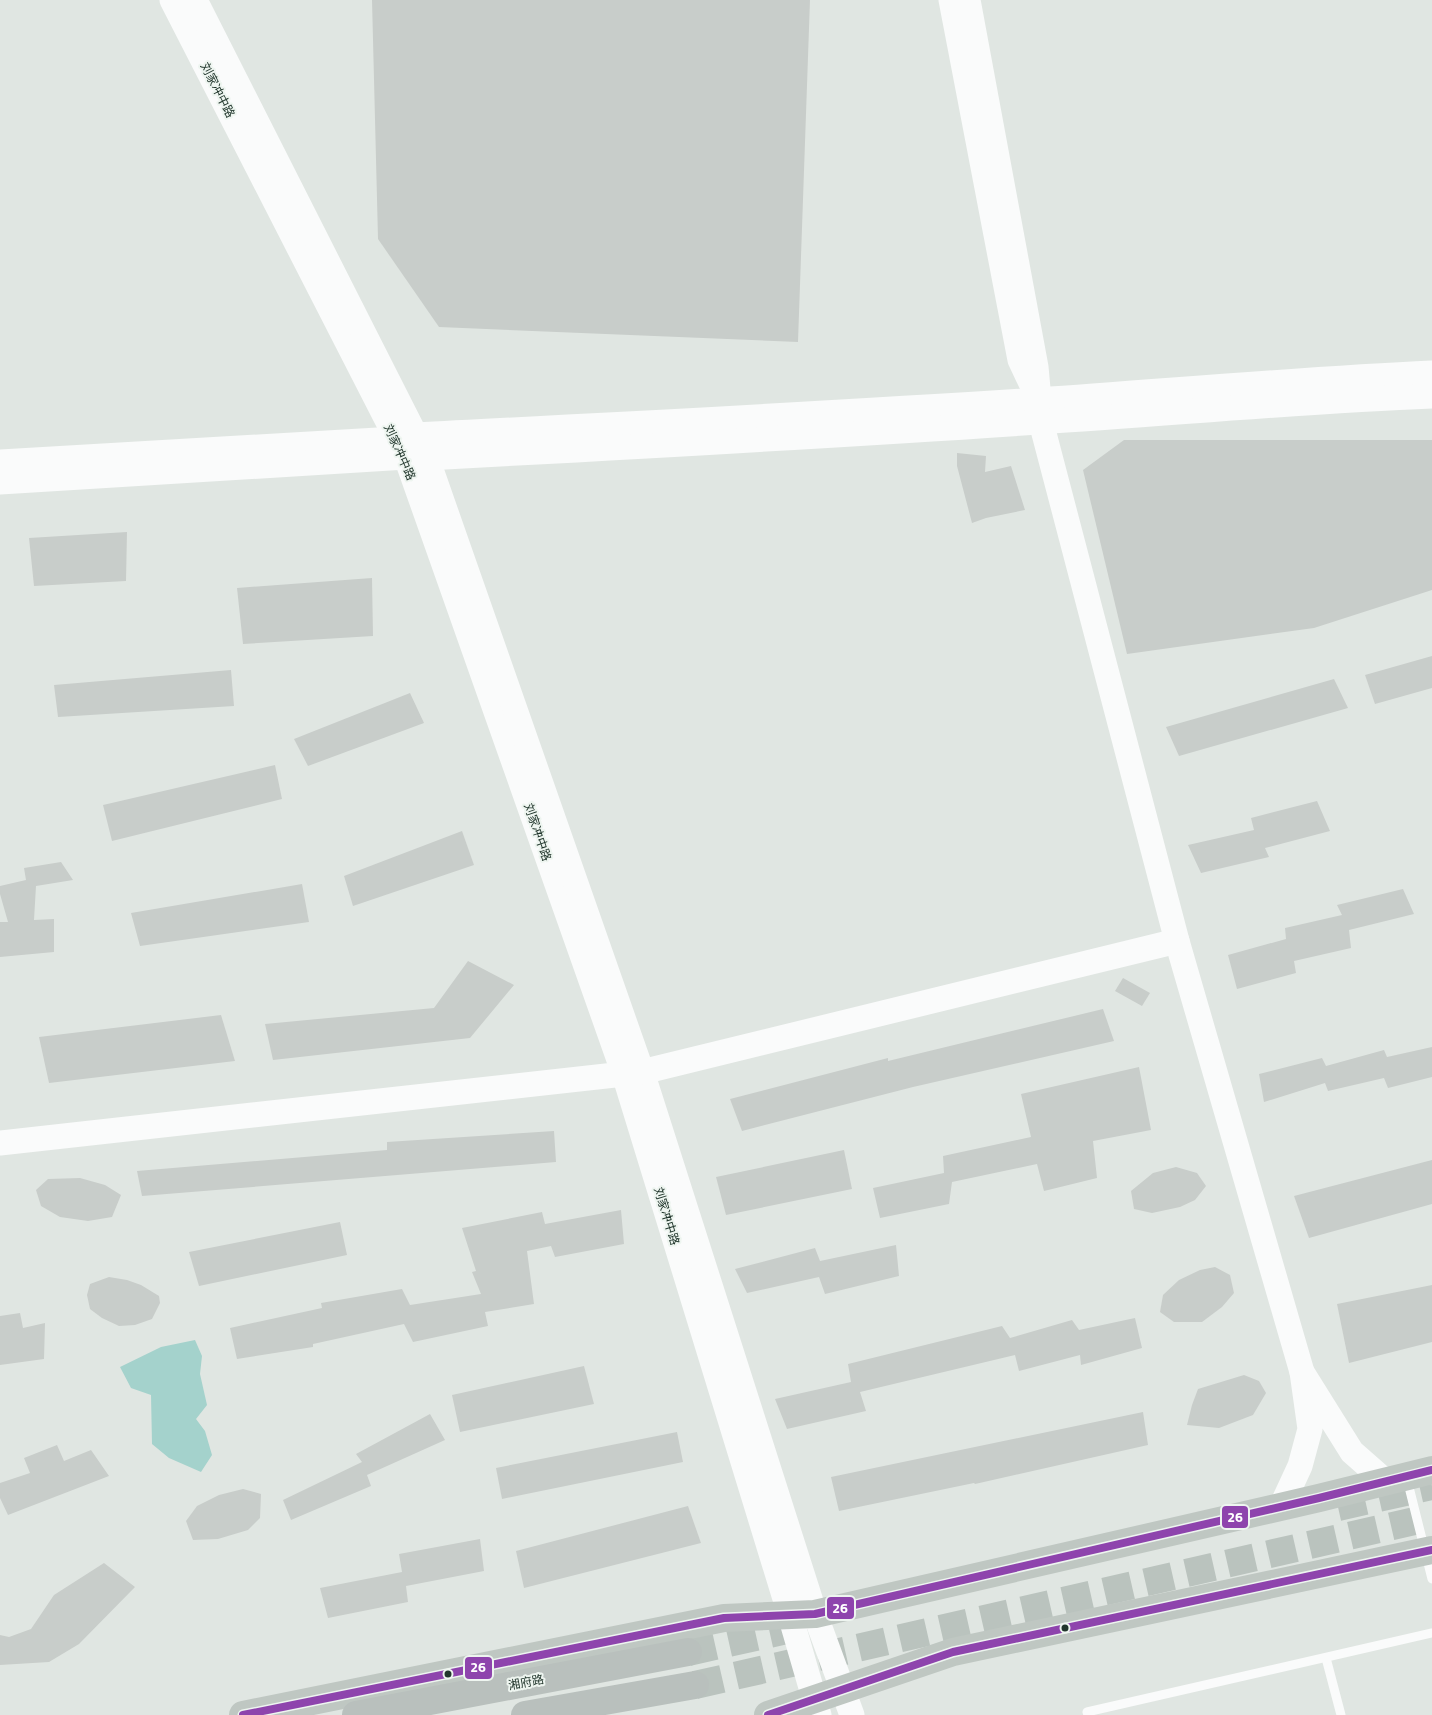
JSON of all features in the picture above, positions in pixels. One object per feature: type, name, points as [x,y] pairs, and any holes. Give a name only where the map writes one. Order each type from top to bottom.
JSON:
[{"type":"highway","name":"湘府路","points":[[360,1714],[688,1652]]},
{"type":"highway","points":[[525,1715],[695,1685]]},
{"type":"main road","name":"刘家冲中路","points":[[172,0],[411,447]]},
{"type":"main road","name":"刘家冲中路","points":[[195,0],[411,447],[633,1073],[802,1614],[817,1708]]},
{"type":"main road","points":[[951,0],[1020,360],[1040,411],[1178,941],[1302,1372],[1310,1429],[1300,1466],[1281,1507]]},
{"type":"main road","points":[[968,0],[1036,367],[1040,411]]},
{"type":"main road","points":[[1040,411],[1348,376],[1432,373]]},
{"type":"main road","points":[[0,482],[744,418],[1040,411],[1432,396]]},
{"type":"main road","points":[[0,462],[411,447]]},
{"type":"main road","points":[[0,1144],[633,1073],[1178,941]]},
{"type":"main road","points":[[1302,1372],[1352,1452],[1408,1476]]},
{"type":"main road","points":[[243,1715],[724,1618],[802,1614],[1281,1507],[1408,1476]]},
{"type":"main road","points":[[768,1715],[848,1702],[953,1652],[1428,1551]]},
{"type":"main road","name":"刘家冲中路","points":[[802,1614],[848,1702]]},
{"type":"lane","points":[[1408,1476],[1428,1551],[1432,1579]]},
{"type":"lane","points":[[1088,1715],[1088,1712],[1432,1634]]},
{"type":"lane","points":[[1326,1658],[1340,1715]]},
{"type":"water","points":[[195,1340],[202,1356],[200,1374],[207,1405],[196,1419],[205,1431],[212,1455],[201,1472],[169,1458],[152,1444],[151,1395],[131,1388],[120,1367],[161,1347]]},
{"type":"building","points":[[372,0],[810,0],[798,342],[439,327],[378,239]]},
{"type":"building","points":[[1124,440],[1432,440],[1432,590],[1314,628],[1127,654],[1083,470]]},
{"type":"building","points":[[957,453],[986,456],[985,472],[1011,466],[1025,510],[986,518],[972,523],[957,466]]},
{"type":"building","points":[[127,532],[126,581],[34,586],[29,538]]},
{"type":"building","points":[[372,578],[373,636],[243,644],[237,588]]},
{"type":"building","points":[[1432,656],[1432,688],[1375,704],[1365,675]]},
{"type":"building","points":[[231,670],[234,706],[58,717],[54,685]]},
{"type":"building","points":[[1334,679],[1348,708],[1179,756],[1166,727]]},
{"type":"building","points":[[410,693],[424,723],[308,766],[294,739]]},
{"type":"building","points":[[275,765],[282,799],[112,841],[103,805]]},
{"type":"building","points":[[1317,801],[1330,831],[1265,848],[1269,857],[1201,873],[1188,845],[1254,830],[1251,818]]},
{"type":"building","points":[[462,831],[474,865],[353,906],[344,876]]},
{"type":"building","points":[[61,862],[73,880],[36,886],[34,920],[54,919],[54,952],[0,957],[0,922],[8,922],[0,894],[0,886],[26,880],[24,868]]},
{"type":"building","points":[[302,884],[309,922],[140,946],[131,913]]},
{"type":"building","points":[[1403,889],[1414,914],[1349,930],[1351,948],[1294,961],[1296,973],[1237,989],[1228,955],[1286,939],[1285,928],[1342,915],[1337,905]]},
{"type":"building","points":[[468,961],[514,985],[470,1038],[273,1060],[265,1024],[434,1008]]},
{"type":"building","points":[[1123,978],[1150,993],[1142,1006],[1115,991]]},
{"type":"building","points":[[1103,1009],[1114,1041],[913,1087],[742,1131],[730,1099],[888,1058],[888,1061]]},
{"type":"building","points":[[221,1015],[235,1061],[49,1083],[39,1037]]},
{"type":"building","points":[[1432,1047],[1432,1077],[1388,1088],[1384,1078],[1328,1091],[1325,1083],[1264,1102],[1259,1074],[1322,1058],[1326,1066],[1384,1050],[1387,1057]]},
{"type":"building","points":[[1139,1067],[1151,1130],[1093,1141],[1097,1178],[1044,1191],[1037,1164],[952,1182],[949,1204],[880,1218],[873,1188],[944,1173],[943,1156],[1031,1137],[1021,1094]]},
{"type":"building","points":[[554,1131],[556,1162],[142,1196],[137,1171],[387,1150],[387,1142]]},
{"type":"building","points":[[844,1150],[852,1189],[726,1215],[716,1177]]},
{"type":"building","points":[[1432,1160],[1432,1204],[1309,1238],[1294,1196]]},
{"type":"building","points":[[1176,1167],[1197,1173],[1206,1186],[1195,1200],[1180,1207],[1152,1213],[1134,1209],[1131,1191],[1153,1173]]},
{"type":"building","points":[[80,1178],[105,1185],[121,1195],[112,1217],[88,1221],[60,1217],[41,1206],[36,1190],[48,1179]]},
{"type":"building","points":[[621,1210],[624,1244],[555,1257],[551,1246],[527,1251],[534,1304],[485,1312],[488,1326],[413,1342],[404,1324],[313,1344],[313,1347],[237,1359],[230,1328],[322,1308],[321,1303],[402,1289],[410,1305],[481,1294],[472,1272],[476,1271],[462,1228],[542,1212],[545,1224]]},
{"type":"building","points":[[340,1222],[347,1255],[199,1286],[189,1252]]},
{"type":"building","points":[[896,1245],[899,1276],[825,1294],[819,1277],[747,1293],[735,1269],[815,1248],[820,1261]]},
{"type":"building","points":[[1215,1267],[1230,1275],[1234,1293],[1222,1307],[1202,1322],[1174,1322],[1160,1312],[1163,1295],[1179,1280],[1200,1270]]},
{"type":"building","points":[[109,1277],[141,1285],[159,1296],[160,1303],[152,1319],[135,1325],[119,1326],[102,1318],[90,1309],[87,1295],[90,1284]]},
{"type":"building","points":[[1432,1285],[1432,1342],[1349,1363],[1337,1304]]},
{"type":"building","points":[[20,1313],[23,1328],[45,1323],[44,1359],[0,1365],[0,1316]]},
{"type":"building","points":[[1135,1318],[1142,1348],[1081,1365],[1080,1355],[1019,1371],[1015,1355],[860,1392],[866,1411],[787,1429],[775,1399],[851,1382],[848,1364],[1002,1326],[1010,1338],[1072,1320],[1079,1330]]},
{"type":"building","points":[[584,1366],[594,1404],[460,1432],[452,1395]]},
{"type":"building","points":[[1244,1375],[1259,1381],[1266,1393],[1253,1415],[1219,1428],[1187,1425],[1198,1389]]},
{"type":"building","points":[[1143,1412],[1148,1445],[975,1484],[839,1511],[831,1477]]},
{"type":"building","points":[[430,1414],[445,1440],[367,1475],[371,1486],[291,1520],[283,1500],[362,1462],[356,1454]]},
{"type":"building","points":[[677,1432],[683,1462],[502,1499],[496,1468]]},
{"type":"building","points":[[57,1445],[64,1461],[91,1450],[109,1476],[8,1515],[0,1498],[0,1483],[30,1473],[24,1458]]},
{"type":"building","points":[[243,1489],[261,1494],[260,1518],[248,1530],[218,1539],[193,1540],[186,1521],[197,1506],[219,1495]]},
{"type":"building","points":[[688,1506],[701,1543],[524,1588],[516,1551]]},
{"type":"building","points":[[480,1539],[484,1571],[406,1586],[408,1602],[328,1618],[320,1588],[402,1572],[399,1554]]},
{"type":"building","points":[[104,1563],[135,1587],[79,1644],[49,1662],[0,1665],[0,1635],[9,1637],[31,1629],[54,1595]]},
{"type":"tunnel","points":[[1338,1507],[1432,1486]]},
{"type":"tunnel","points":[[695,1685],[1432,1517]]},
{"type":"tunnel","points":[[688,1652],[818,1623]]},
{"type":"transit line","name":"26","points":[[243,1715],[724,1618],[815,1614],[1319,1498],[1432,1470]]},
{"type":"transit line","name":"26","points":[[768,1715],[953,1652],[1432,1550]]}]
